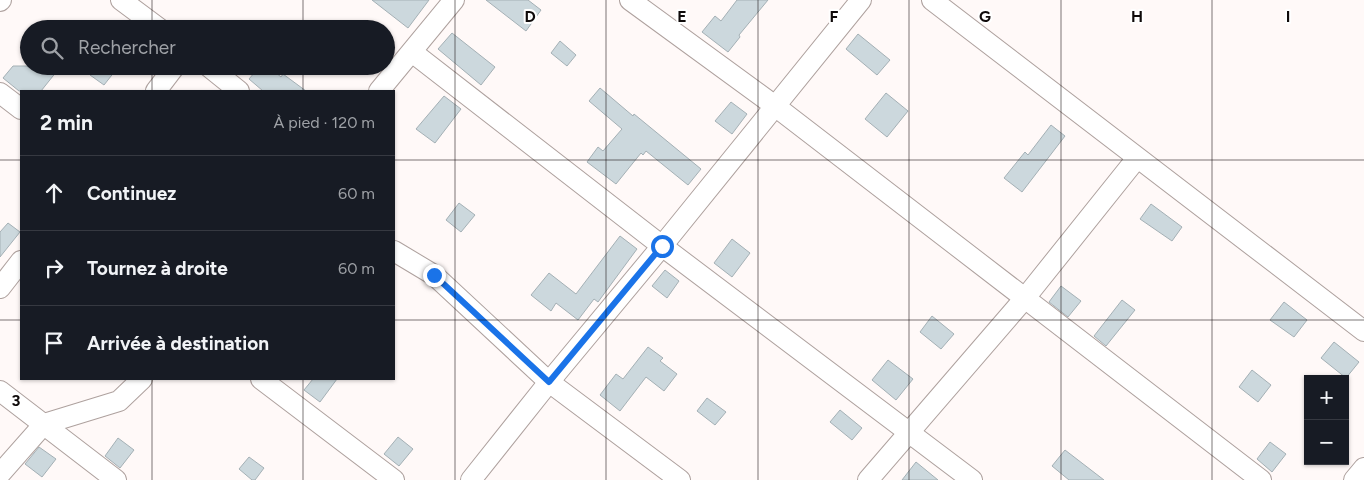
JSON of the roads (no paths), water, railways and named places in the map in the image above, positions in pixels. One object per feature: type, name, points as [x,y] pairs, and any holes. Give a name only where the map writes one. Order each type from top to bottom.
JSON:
[{"type":"street","points":[[122,0],[148,20]]},
{"type":"street","points":[[395,72],[454,0]]},
{"type":"street","points":[[630,0],[775,106],[1262,480]]},
{"type":"street","points":[[471,480],[861,0]]},
{"type":"street","points":[[932,0],[1364,331]]},
{"type":"street","points":[[412,52],[662,246],[972,480]]},
{"type":"street","points":[[157,90],[169,75]]},
{"type":"street","points":[[219,75],[238,90]]},
{"type":"street","points":[[380,90],[393,75]]},
{"type":"street","points":[[0,93],[20,108]]},
{"type":"street","points":[[868,480],[1025,298],[1137,158]]},
{"type":"street","points":[[395,252],[434,275],[549,382],[680,480]]},
{"type":"street","points":[[0,288],[20,262]]},
{"type":"street","points":[[0,474],[44,424],[119,401],[141,380]]},
{"type":"street","points":[[262,380],[394,480]]},
{"type":"street","points":[[0,391],[116,480]]},
{"type":"street","points":[[1354,480],[1364,468]]}]
